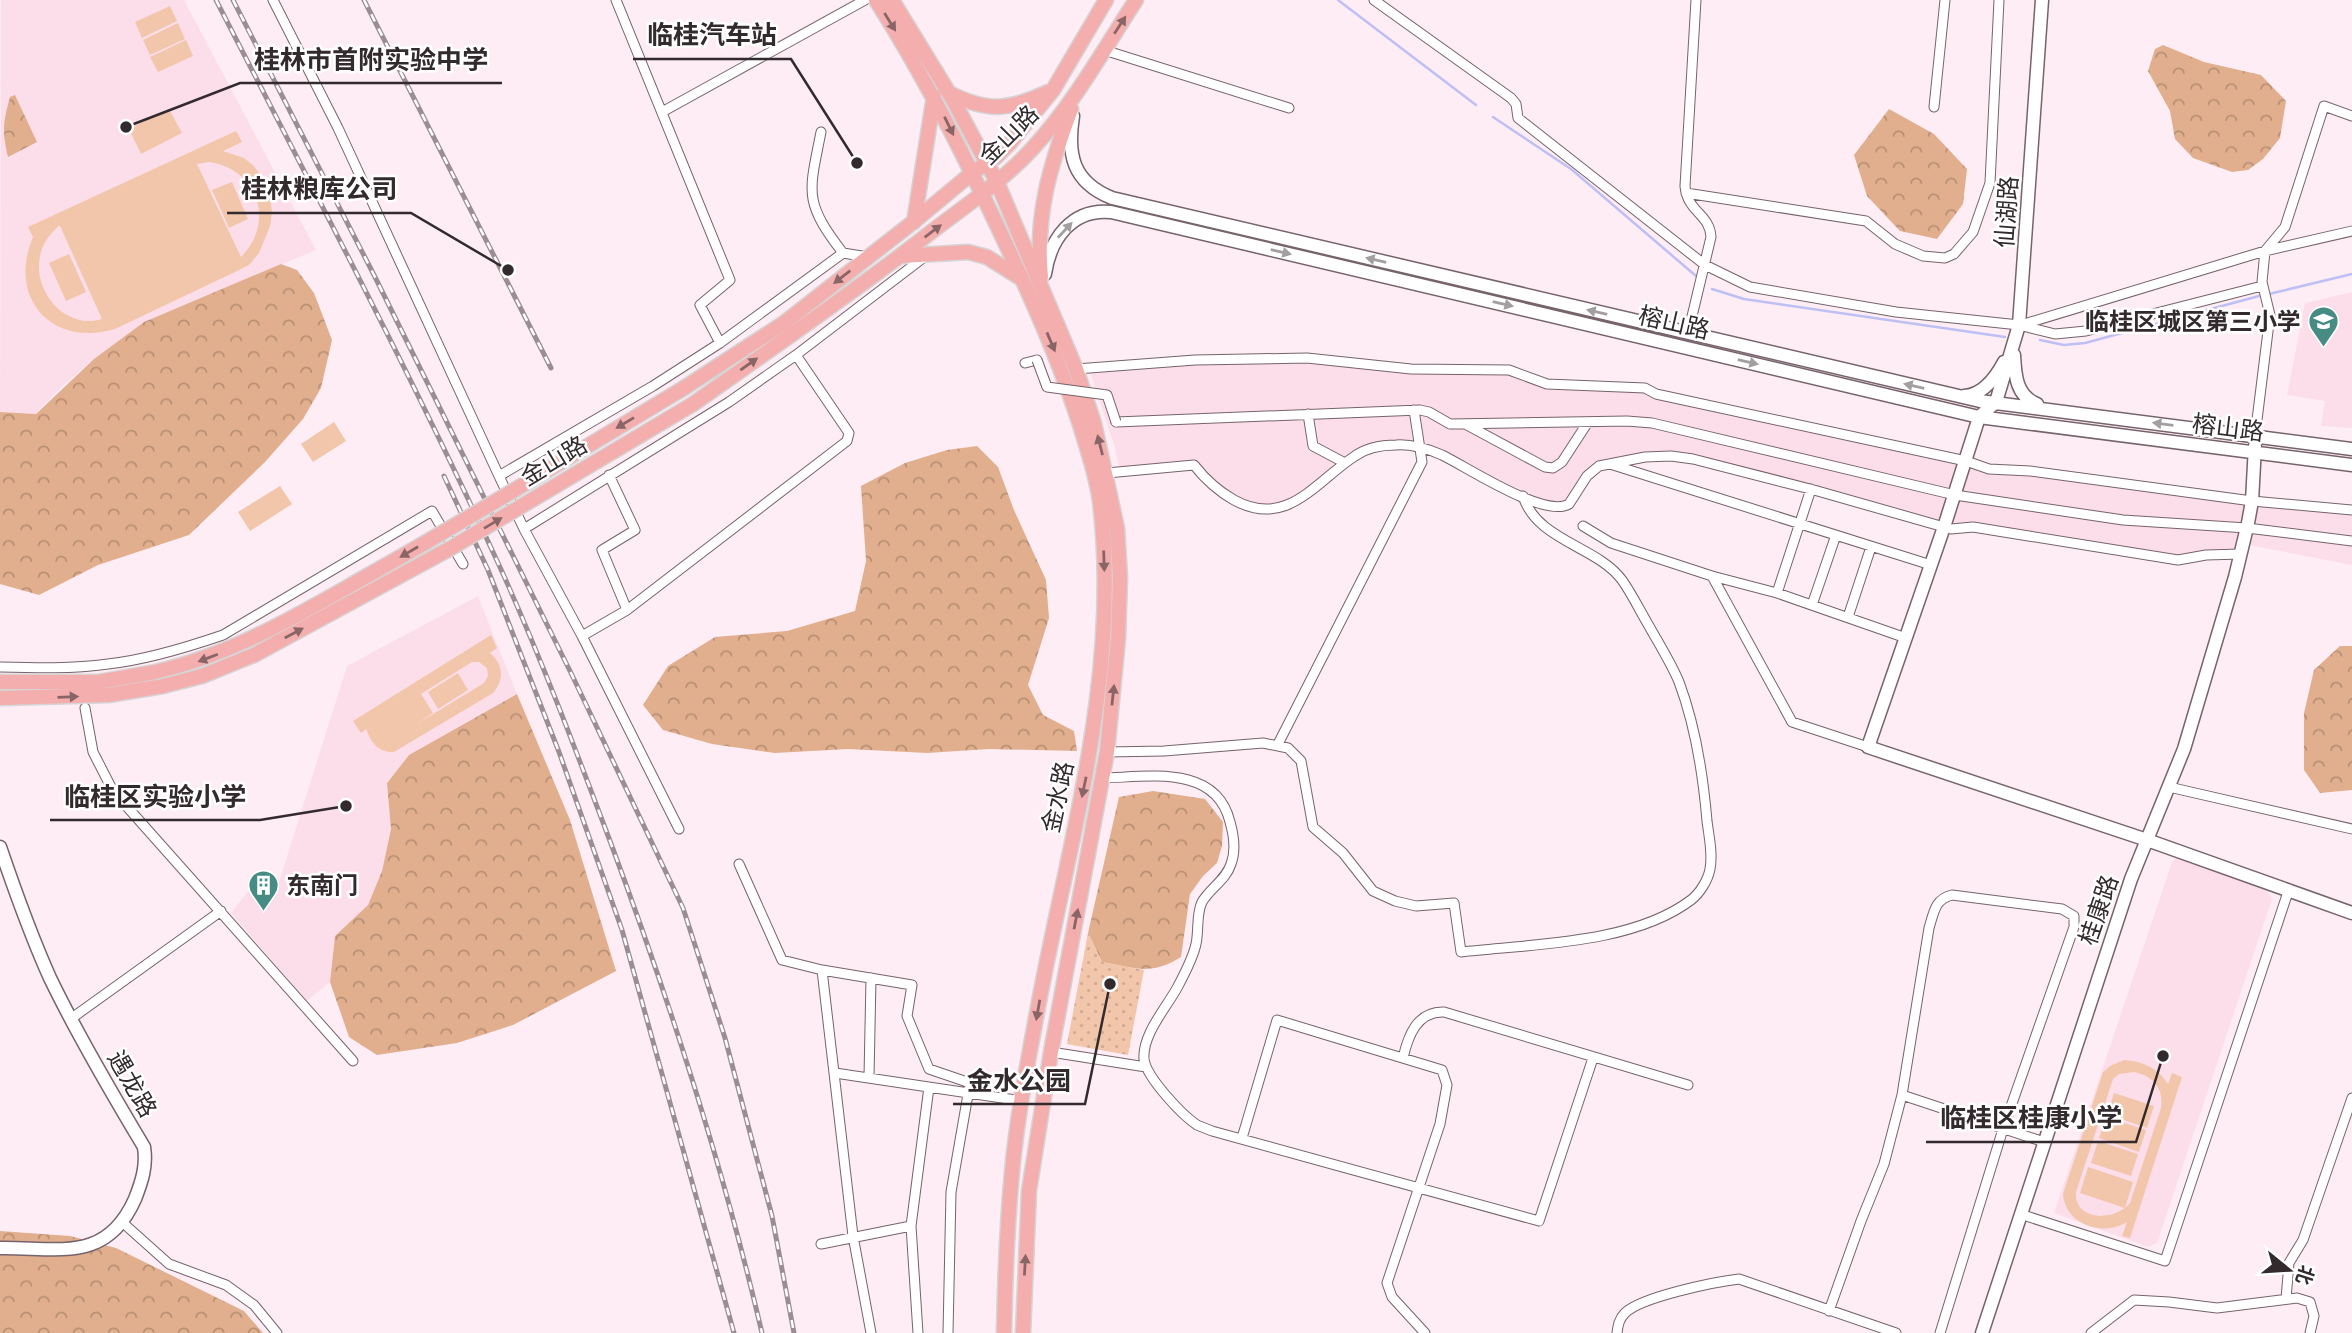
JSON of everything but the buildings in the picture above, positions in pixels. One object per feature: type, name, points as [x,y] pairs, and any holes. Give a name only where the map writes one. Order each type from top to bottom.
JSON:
[{"type":"main road","points":[[876,0],[910,41]]},
{"type":"main road","points":[[892,0],[910,41]]},
{"type":"main road","name":"金山路","points":[[0,681],[98,682],[155,672],[191,664],[263,634],[407,554],[684,388],[784,323],[1010,143],[1053,90],[1106,0]]},
{"type":"main road","points":[[1042,292],[1039,255],[1046,184],[1075,97],[1136,0]]},
{"type":"main road","name":"金水路","points":[[910,41],[949,93],[997,182],[1076,369],[1107,473],[1117,528],[1120,577],[1115,686],[1103,778],[1051,1052],[1029,1191],[1023,1333]]},
{"type":"main road","name":"金水路","points":[[910,41],[1052,344],[1100,500],[1105,627],[1096,715],[1087,773],[1043,980],[1022,1101],[1011,1184],[1004,1333]]},
{"type":"main road","points":[[949,93],[971,104],[999,108],[1027,102],[1053,90]]},
{"type":"main road","points":[[914,222],[934,96]]},
{"type":"main road","name":"金山路","points":[[0,698],[108,695],[202,676],[254,655],[451,548],[693,404],[902,256],[997,182],[1031,150],[1075,97]]},
{"type":"main road","points":[[902,256],[968,252],[987,257],[1023,279]]},
{"type":"street","points":[[273,0],[338,128],[524,529],[680,829]]},
{"type":"street","points":[[616,0],[730,280],[700,305],[720,343]]},
{"type":"street","points":[[662,112],[865,0]]},
{"type":"street","points":[[1374,0],[1511,98],[1516,104],[1518,118],[1705,265],[1728,278],[1761,290],[1896,312],[2019,325],[2055,334],[2076,333],[2263,286]]},
{"type":"street","points":[[1688,333],[1711,237],[1710,227],[1689,203],[1686,193],[1696,0]]},
{"type":"street","points":[[1934,107],[1945,0]]},
{"type":"street","points":[[1686,193],[1866,221],[1908,251],[1936,259],[1954,254],[1973,232],[1990,183],[1999,0]]},
{"type":"street","name":"仙湖路","points":[[1996,402],[2019,325],[2042,0]]},
{"type":"street","points":[[1104,50],[1289,108]]},
{"type":"street","name":"榕山路","points":[[1075,97],[1070,152],[1084,181],[1100,193],[1960,396],[2352,449]]},
{"type":"street","points":[[2255,436],[2270,314],[2263,286],[2265,251],[2285,227],[2324,106],[2352,116]]},
{"type":"street","points":[[821,132],[811,196],[818,219],[843,253],[868,257]]},
{"type":"street","name":"榕山路","points":[[1042,292],[1049,253],[1067,225],[1087,213],[1111,212],[1964,414],[2352,465]]},
{"type":"street","points":[[2019,325],[2265,251],[2352,231]]},
{"type":"street","points":[[499,475],[653,386],[720,343],[843,253]]},
{"type":"street","points":[[524,529],[729,401],[796,355],[929,254]]},
{"type":"street","points":[[1960,396],[1971,396],[1986,386],[1999,371],[2013,346]]},
{"type":"street","points":[[2013,346],[2015,379],[2022,394],[2029,401],[2051,409]]},
{"type":"street","points":[[582,636],[627,610],[847,440],[849,433],[796,355]]},
{"type":"street","points":[[1076,369],[1195,360],[1307,358],[1411,369],[1509,370],[1547,384],[1645,388],[1656,394],[1966,461],[1989,469],[2030,471],[2252,501],[2352,510]]},
{"type":"street","points":[[1025,363],[1037,359],[1047,387],[1107,395],[1116,422],[1414,410],[1429,412],[1450,424],[1652,423],[1955,495],[2123,520],[2247,528],[2352,541]]},
{"type":"street","points":[[1868,747],[1955,495],[1979,417],[1996,402]]},
{"type":"street","points":[[1278,744],[1422,462],[1414,410]]},
{"type":"street","points":[[1308,414],[1313,446],[1345,463]]},
{"type":"street","points":[[1964,414],[1974,433]]},
{"type":"street","points":[[1974,433],[1985,424],[2000,420]]},
{"type":"street","points":[[1466,424],[1545,467],[1553,468],[1562,462],[1588,422]]},
{"type":"street","name":"桂康路","points":[[1982,1333],[2127,892],[2184,749],[2204,687],[2247,528],[2252,501],[2255,436]]},
{"type":"street","points":[[1107,473],[1194,465],[1208,482],[1229,497],[1253,509],[1268,509],[1283,507],[1296,501],[1357,454],[1382,445],[1400,444],[1420,447],[1442,455],[1489,483],[1557,508],[1566,507],[1593,469],[1645,457],[1671,456],[1693,459],[1811,489],[1944,527],[1973,527],[2178,561],[2206,555],[2241,554]]},
{"type":"street","points":[[1609,464],[1931,565]]},
{"type":"street","points":[[609,475],[635,530],[602,550],[627,610]]},
{"type":"street","points":[[1777,593],[1811,489]]},
{"type":"street","points":[[1107,752],[1164,751],[1263,743],[1278,744],[1295,753],[1301,761],[1311,821],[1318,832],[1343,853],[1373,891],[1382,896],[1416,906],[1454,903],[1461,952],[1610,935],[1666,915],[1692,899],[1706,882],[1711,853],[1701,761],[1678,680],[1621,579],[1595,558],[1540,523],[1528,508],[1524,496]]},
{"type":"street","points":[[0,667],[61,668],[111,664],[197,644],[223,635],[432,511],[464,564]]},
{"type":"street","points":[[1583,526],[1611,542],[1712,576],[1777,593],[1906,638]]},
{"type":"street","points":[[1812,605],[1836,535]]},
{"type":"street","points":[[1848,617],[1871,547]]},
{"type":"street","points":[[1712,576],[1792,722],[2147,840],[2352,913]]},
{"type":"street","points":[[85,708],[93,752],[113,791],[353,1061]]},
{"type":"street","points":[[1103,778],[1167,776],[1189,779],[1205,785],[1217,797],[1229,818],[1234,855],[1230,867],[1202,902],[1193,954],[1179,985],[1153,1029],[1144,1057],[1146,1067],[1176,1106],[1197,1124],[1212,1131],[1539,1221],[1593,1058]]},
{"type":"street","points":[[2169,787],[2352,830]]},
{"type":"street","name":"遇龙路","points":[[0,848],[50,978],[104,1081],[144,1147],[145,1167],[140,1185],[122,1222],[109,1236],[84,1248],[0,1248]]},
{"type":"street","points":[[739,864],[782,960],[822,970],[912,985],[907,1016],[929,1069],[970,1083],[951,1192],[948,1333]]},
{"type":"street","points":[[2020,1214],[2165,1261],[2288,889]]},
{"type":"street","points":[[1829,1311],[1884,1164],[1902,1094],[1929,928],[1937,902],[1942,897],[1952,895],[2062,909],[2074,916],[2074,927],[2003,1129],[1940,1333]]},
{"type":"street","points":[[72,1018],[221,911]]},
{"type":"street","points":[[822,970],[853,1236],[871,1333]]},
{"type":"street","points":[[869,1078],[871,978]]},
{"type":"street","points":[[1403,1058],[1413,1028],[1420,1019],[1437,1012],[1688,1085]]},
{"type":"street","points":[[1242,1139],[1277,1020],[1442,1070],[1447,1085],[1440,1124],[1387,1283],[1392,1297],[1425,1333]]},
{"type":"street","points":[[1051,1052],[1146,1067]]},
{"type":"street","points":[[835,1073],[1022,1101]]},
{"type":"street","points":[[918,1333],[911,1226],[929,1087]]},
{"type":"street","points":[[1902,1094],[2044,1142]]},
{"type":"street","points":[[2286,1299],[2289,1264],[2302,1240],[2352,1098]]},
{"type":"street","points":[[122,1222],[169,1265],[226,1285],[254,1306],[277,1333]]},
{"type":"street","points":[[821,1244],[911,1226]]},
{"type":"street","points":[[1617,1333],[1619,1320],[1627,1311],[1641,1304],[1713,1282],[1739,1279],[1896,1333]]},
{"type":"street","points":[[2091,1333],[2133,1300],[2217,1308],[2297,1298],[2310,1302],[2314,1316],[2310,1333]]},
{"type":"shaded area","points":[[1,0],[184,0],[316,250],[144,322],[94,359],[35,414],[0,412]]},
{"type":"shaded area","points":[[170,6],[177,21],[142,38],[135,22]]},
{"type":"shaded area","points":[[178,23],[185,39],[150,55],[143,40]]},
{"type":"shaded area","points":[[186,40],[193,56],[158,72],[150,57]]},
{"type":"shaded area","points":[[169,109],[182,133],[141,154],[129,129]]},
{"type":"shaded area","points":[[236,131],[242,142],[223,151],[244,158],[253,165],[265,181],[272,212],[270,226],[259,253],[249,265],[115,329],[92,333],[72,331],[55,324],[41,313],[31,298],[26,280],[26,259],[33,237],[28,227]],"holes":[[[209,162],[240,175],[250,186],[256,199],[258,228],[252,243],[241,257],[197,164]],[[60,226],[102,319],[84,321],[69,316],[55,306],[45,292],[40,276],[40,258],[46,241]]]},
{"type":"shaded area","points":[[232,182],[248,219],[229,228],[212,190]]},
{"type":"shaded area","points":[[69,254],[86,292],[66,301],[49,263]]},
{"type":"shaded area","name":"临桂区城区第三小学","points":[[2352,292],[2352,428],[2321,426],[2325,401],[2287,395],[2305,303]]},
{"type":"shaded area","points":[[1307,358],[1495,371],[1531,380],[1645,388],[1989,469],[2352,510],[2352,565],[2244,544],[2241,554],[2187,559],[1957,529],[1671,456],[1599,466],[1569,504],[1546,505],[1442,455],[1400,445],[1357,454],[1283,507],[1240,504],[1194,465],[1120,472],[1089,368]]},
{"type":"shaded area","points":[[334,422],[346,441],[313,462],[301,444]]},
{"type":"shaded area","points":[[280,486],[292,504],[250,531],[238,512]]},
{"type":"shaded area","points":[[478,596],[517,694],[409,755],[387,782],[391,829],[382,871],[368,905],[335,936],[330,982],[307,1001],[231,913],[248,891],[274,898],[347,666]]},
{"type":"shaded area","points":[[491,635],[497,648],[490,653],[498,662],[501,672],[493,693],[394,752],[384,751],[376,746],[366,729],[361,733],[353,721]],"holes":[[[472,662],[479,662],[487,668],[488,676],[484,683],[415,725],[433,713],[421,694]]]},
{"type":"shaded area","points":[[458,673],[468,690],[438,709],[428,692]]},
{"type":"shaded area","points":[[2177,857],[2265,887],[2272,899],[2157,1243],[2148,1247],[2054,1213],[2172,862]]},
{"type":"shaded area","points":[[1088,933],[1102,962],[1144,970],[1128,1055],[1067,1044]]},
{"type":"shaded area","points":[[2124,1060],[2138,1062],[2155,1070],[2168,1084],[2172,1073],[2182,1077],[2130,1238],[2122,1236],[2127,1222],[2108,1228],[2097,1228],[2078,1220],[2065,1205],[2063,1194],[2103,1072]],"holes":[[[2134,1072],[2156,1084],[2161,1094],[2161,1108],[2130,1203],[2115,1213],[2096,1216],[2081,1209],[2076,1192],[2113,1079],[2119,1074]]]},
{"type":"shaded area","points":[[2114,1093],[2154,1106],[2147,1128],[2107,1114]]},
{"type":"shaded area","points":[[2106,1117],[2146,1130],[2139,1152],[2099,1138]]},
{"type":"shaded area","points":[[2098,1141],[2138,1154],[2131,1176],[2091,1163]]},
{"type":"shaded area","points":[[2088,1167],[2133,1182],[2125,1208],[2080,1193]]},
{"type":"green space","points":[[2163,45],[2204,62],[2261,75],[2286,101],[2280,138],[2263,159],[2248,170],[2232,172],[2193,158],[2175,139],[2170,111],[2148,71],[2155,49]]},
{"type":"green space","points":[[15,95],[37,142],[8,157],[4,134],[5,120],[10,97]]},
{"type":"green space","points":[[1889,109],[1934,134],[1967,169],[1963,204],[1937,239],[1900,231],[1867,196],[1854,155]]},
{"type":"green space","points":[[281,264],[297,270],[314,293],[332,340],[321,388],[303,419],[265,462],[189,535],[98,565],[39,595],[0,584],[0,412],[36,414],[94,359],[144,322]]},
{"type":"green space","points":[[977,446],[998,467],[1046,580],[1049,618],[1028,685],[1043,715],[1074,731],[1077,751],[989,749],[927,753],[848,749],[775,753],[712,744],[663,730],[643,705],[668,666],[715,637],[787,631],[855,611],[866,561],[861,486],[905,463],[947,450]]},
{"type":"green space","points":[[2340,646],[2352,646],[2352,790],[2320,793],[2304,770],[2304,713],[2314,670]]},
{"type":"green space","points":[[517,694],[570,820],[616,971],[513,1025],[457,1043],[377,1055],[349,1037],[330,982],[335,936],[368,905],[382,871],[391,829],[387,783],[409,755]]},
{"type":"green space","points":[[1153,791],[1205,799],[1223,822],[1222,846],[1217,863],[1190,894],[1181,957],[1152,969],[1102,962],[1088,933],[1119,797]]},
{"type":"green space","points":[[0,1231],[70,1236],[116,1248],[244,1311],[263,1333],[0,1333]]},
{"type":"waterway","points":[[1338,0],[1476,105]]},
{"type":"waterway","points":[[1493,117],[1571,169],[1696,276]]},
{"type":"waterway","points":[[2269,294],[2352,274]]},
{"type":"waterway","points":[[1712,289],[1744,299],[2005,337]]},
{"type":"waterway","points":[[2040,340],[2064,345],[2085,343],[2259,296]]},
{"type":"railway","points":[[216,0],[431,422],[499,565],[543,667],[654,962],[713,1146],[762,1333]]},
{"type":"railway","points":[[233,0],[374,275],[571,673],[683,908],[725,1038],[772,1216],[794,1333]]},
{"type":"railway","points":[[364,0],[551,368]]},
{"type":"railway","points":[[444,476],[488,570],[559,752],[622,930],[734,1333]]},
{"type":"place","name":"桂林市首附实验中学","points":[[126,127]]},
{"type":"place","name":"临桂汽车站","points":[[857,163]]},
{"type":"place","name":"桂林粮库公司","points":[[508,270]]},
{"type":"place","name":"临桂区城区第三小学","points":[[2324,349]]},
{"type":"place","name":"临桂区实验小学","points":[[346,806]]},
{"type":"place","name":"东南门","points":[[263,913]]},
{"type":"place","name":"金水公园","points":[[1110,984]]},
{"type":"place","name":"临桂区桂康小学","points":[[2163,1056]]}]
